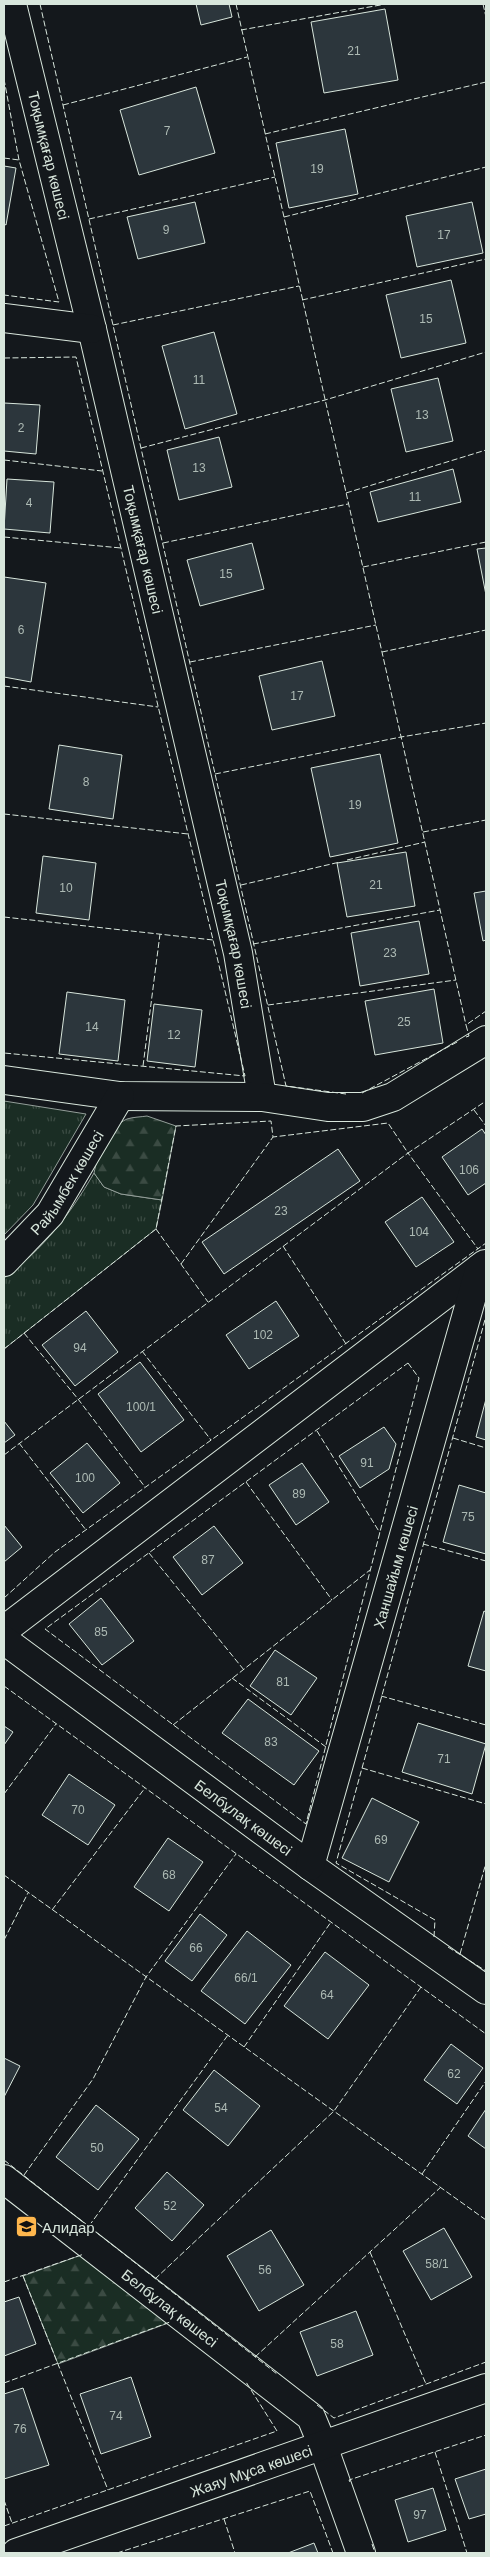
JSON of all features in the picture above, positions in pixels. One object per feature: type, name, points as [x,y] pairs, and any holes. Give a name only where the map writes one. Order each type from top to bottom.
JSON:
[{"type":"street","name":"Тоқымқағар көшесі","points":[[12,4],[92,329],[238,953],[262,1097]]},
{"type":"street","points":[[4,318],[92,329]]},
{"type":"street","points":[[4,1080],[120,1096],[262,1097],[328,1107],[363,1107],[393,1097],[486,1040]]},
{"type":"street","name":"Райымбек көшесі","points":[[4,1262],[50,1214],[120,1096]]},
{"type":"street","name":"Ханшайым көшесі","points":[[4,1630],[483,1266]]},
{"type":"street","name":"Ханшайым көшесі","points":[[310,1866],[483,1266]]},
{"type":"street","name":"Белбұлақ көшесі","points":[[4,1640],[310,1866],[486,1990]]},
{"type":"street","name":"Белбұлақ көшесі","points":[[4,2179],[311,2417],[324,2446],[361,2553]]},
{"type":"street","name":"Жаяу Мұса көшесі","points":[[16,2553],[486,2388]]},
{"type":"green space","points":[[4,1101],[86,1114],[33,1205],[4,1235]]},
{"type":"green space","points":[[147,1116],[176,1126],[162,1200],[121,1194],[104,1187],[94,1173],[101,1150],[114,1129],[127,1119]]},
{"type":"green space","points":[[94,1173],[104,1187],[121,1194],[162,1200],[156,1229],[4,1349],[4,1278],[31,1255],[55,1230]]},
{"type":"green space","points":[[84,2254],[171,2322],[58,2364],[23,2276]]},
{"type":"building","points":[[196,4],[229,4],[232,17],[201,25]]},
{"type":"building","points":[[385,9],[398,80],[324,93],[311,22]]},
{"type":"building","points":[[196,87],[215,153],[139,175],[120,110]]},
{"type":"building","points":[[345,129],[358,194],[289,208],[276,143]]},
{"type":"building","points":[[4,166],[16,168],[6,225],[4,224]]},
{"type":"building","points":[[195,202],[205,243],[138,259],[127,217]]},
{"type":"building","points":[[472,202],[483,253],[417,267],[406,216]]},
{"type":"building","points":[[451,280],[466,343],[401,358],[386,295]]},
{"type":"building","points":[[214,332],[237,414],[185,429],[162,346]]},
{"type":"building","points":[[438,378],[453,441],[406,452],[391,389]]},
{"type":"building","points":[[4,403],[40,405],[36,454],[4,451]]},
{"type":"building","points":[[219,437],[232,487],[179,500],[167,450]]},
{"type":"building","points":[[453,469],[461,502],[378,522],[370,492]]},
{"type":"building","points":[[7,479],[54,482],[50,533],[4,529]]},
{"type":"building","points":[[252,543],[264,589],[200,606],[187,560]]},
{"type":"building","points":[[486,548],[486,595],[477,549]]},
{"type":"building","points":[[4,577],[46,583],[31,682],[4,677]]},
{"type":"building","points":[[322,661],[335,716],[272,730],[259,676]]},
{"type":"building","points":[[59,745],[122,755],[113,819],[49,809]]},
{"type":"building","points":[[380,754],[398,843],[330,857],[311,768]]},
{"type":"building","points":[[406,852],[415,906],[347,917],[337,863]]},
{"type":"building","points":[[43,856],[96,863],[89,920],[36,913]]},
{"type":"building","points":[[486,891],[486,940],[483,941],[474,893]]},
{"type":"building","points":[[419,921],[429,974],[360,986],[351,933]]},
{"type":"building","points":[[434,989],[443,1043],[375,1055],[365,1001]]},
{"type":"building","points":[[67,992],[125,1000],[118,1061],[59,1054]]},
{"type":"building","points":[[154,1004],[202,1010],[195,1067],[147,1061]]},
{"type":"building","points":[[482,1129],[486,1135],[486,1183],[468,1195],[442,1157]]},
{"type":"building","points":[[338,1149],[360,1181],[224,1274],[202,1242]]},
{"type":"building","points":[[422,1197],[454,1242],[416,1267],[385,1222]]},
{"type":"building","points":[[276,1301],[299,1336],[249,1369],[226,1335]]},
{"type":"building","points":[[86,1311],[118,1352],[75,1386],[42,1345]]},
{"type":"building","points":[[140,1362],[184,1420],[141,1452],[98,1394]]},
{"type":"building","points":[[486,1399],[486,1440],[476,1437]]},
{"type":"building","points":[[4,1421],[15,1435],[4,1443]]},
{"type":"building","points":[[384,1427],[396,1444],[389,1469],[360,1488],[339,1456]]},
{"type":"building","points":[[87,1443],[120,1483],[83,1513],[50,1473]]},
{"type":"building","points":[[302,1463],[329,1502],[296,1525],[269,1485]]},
{"type":"building","points":[[459,1485],[486,1493],[486,1554],[443,1542]]},
{"type":"building","points":[[4,1525],[22,1547],[4,1562]]},
{"type":"building","points":[[214,1526],[243,1563],[202,1595],[173,1557]]},
{"type":"building","points":[[101,1598],[134,1641],[102,1665],[69,1624]]},
{"type":"building","points":[[484,1611],[486,1612],[486,1671],[468,1666]]},
{"type":"building","points":[[275,1650],[317,1678],[291,1715],[250,1686]]},
{"type":"building","points":[[248,1699],[319,1751],[294,1785],[222,1733]]},
{"type":"building","points":[[418,1723],[486,1744],[472,1794],[402,1772]]},
{"type":"building","points":[[4,1726],[13,1732],[4,1745]]},
{"type":"building","points":[[69,1774],[115,1805],[88,1845],[42,1815]]},
{"type":"building","points":[[372,1798],[419,1822],[389,1882],[342,1858]]},
{"type":"building","points":[[168,1838],[203,1862],[169,1911],[134,1887]]},
{"type":"building","points":[[200,1914],[227,1935],[192,1981],[165,1961]]},
{"type":"building","points":[[247,1931],[291,1965],[245,2024],[201,1991]]},
{"type":"building","points":[[325,1952],[369,1985],[328,2039],[284,2006]]},
{"type":"building","points":[[451,2044],[483,2068],[457,2104],[424,2080]]},
{"type":"building","points":[[4,2058],[20,2066],[4,2097]]},
{"type":"building","points":[[214,2070],[260,2106],[228,2146],[183,2110]]},
{"type":"building","points":[[96,2105],[139,2139],[98,2190],[56,2157]]},
{"type":"building","points":[[486,2109],[486,2149],[468,2136]]},
{"type":"building","points":[[167,2172],[204,2205],[172,2241],[135,2208]]},
{"type":"building","points":[[444,2228],[472,2277],[431,2300],[403,2251]]},
{"type":"building","points":[[271,2230],[304,2285],[259,2311],[227,2256]]},
{"type":"building","points":[[19,2297],[36,2344],[4,2356],[4,2302]]},
{"type":"building","points":[[356,2311],[373,2355],[317,2376],[300,2332]]},
{"type":"building","points":[[131,2377],[151,2437],[101,2454],[80,2394]]},
{"type":"building","points":[[23,2388],[49,2465],[4,2479],[4,2394]]},
{"type":"building","points":[[486,2469],[486,2514],[469,2519],[455,2479]]},
{"type":"building","points":[[433,2488],[446,2530],[408,2542],[395,2500]]},
{"type":"building","points":[[314,2543],[318,2553],[288,2553]]},
{"type":"fence","points":[[40,4],[286,1086],[346,1094]]},
{"type":"fence","points":[[236,4],[466,1025]]},
{"type":"fence","points":[[241,30],[386,4]]},
{"type":"fence","points":[[483,4],[486,17]]},
{"type":"fence","points":[[63,105],[247,57]]},
{"type":"fence","points":[[4,79],[19,160],[59,302],[4,295]]},
{"type":"fence","points":[[265,134],[486,82]]},
{"type":"fence","points":[[4,158],[19,160]]},
{"type":"fence","points":[[284,217],[486,167]]},
{"type":"fence","points":[[89,219],[275,177]]},
{"type":"fence","points":[[302,300],[486,259]]},
{"type":"fence","points":[[113,325],[299,286]]},
{"type":"fence","points":[[141,448],[325,400],[486,352]]},
{"type":"fence","points":[[4,358],[76,357],[245,1076],[4,1053]]},
{"type":"fence","points":[[346,493],[486,450]]},
{"type":"fence","points":[[4,460],[102,471]]},
{"type":"fence","points":[[163,543],[348,504]]},
{"type":"fence","points":[[4,537],[121,548]]},
{"type":"fence","points":[[363,567],[486,542]]},
{"type":"fence","points":[[190,662],[376,625]]},
{"type":"fence","points":[[382,652],[486,630]]},
{"type":"fence","points":[[4,686],[158,707]]},
{"type":"fence","points":[[215,774],[401,737],[486,723]]},
{"type":"fence","points":[[4,814],[188,834]]},
{"type":"fence","points":[[423,832],[486,820]]},
{"type":"fence","points":[[347,860],[425,842]]},
{"type":"fence","points":[[241,885],[340,862]]},
{"type":"fence","points":[[253,944],[440,910]]},
{"type":"fence","points":[[4,917],[213,940]]},
{"type":"fence","points":[[143,1066],[160,934]]},
{"type":"fence","points":[[268,1005],[456,980]]},
{"type":"fence","points":[[466,1037],[469,1036],[466,1025],[486,1011]]},
{"type":"fence","points":[[362,1093],[459,1041]]},
{"type":"fence","points":[[4,1349],[156,1229],[176,1126],[271,1121],[273,1137],[388,1123],[408,1153],[486,1101]]},
{"type":"fence","points":[[474,1110],[486,1126]]},
{"type":"fence","points":[[181,1264],[273,1137]]},
{"type":"fence","points":[[4,1455],[408,1153],[478,1249]]},
{"type":"fence","points":[[156,1229],[208,1302]]},
{"type":"fence","points":[[4,1598],[55,1552],[486,1243]]},
{"type":"fence","points":[[283,1246],[346,1344]]},
{"type":"fence","points":[[434,1937],[435,1920],[336,1863],[486,1316]]},
{"type":"fence","points":[[24,1333],[78,1399],[145,1487]]},
{"type":"fence","points":[[142,1351],[211,1440]]},
{"type":"fence","points":[[408,1363],[419,1378],[306,1824],[45,1629],[408,1363]]},
{"type":"fence","points":[[317,1431],[380,1533]]},
{"type":"fence","points":[[453,1438],[486,1448]]},
{"type":"fence","points":[[19,1443],[86,1530]]},
{"type":"fence","points":[[246,1482],[332,1600]]},
{"type":"fence","points":[[423,1544],[486,1561]]},
{"type":"fence","points":[[149,1553],[244,1670]]},
{"type":"fence","points":[[173,1725],[370,1570]]},
{"type":"fence","points":[[232,1678],[326,1747]]},
{"type":"fence","points":[[4,1686],[486,2034]]},
{"type":"fence","points":[[381,1696],[486,1725]]},
{"type":"fence","points":[[4,1794],[56,1724]]},
{"type":"fence","points":[[362,1768],[486,1804]]},
{"type":"fence","points":[[52,1910],[145,1788]]},
{"type":"fence","points":[[24,2175],[93,2079],[146,1977],[236,1854]]},
{"type":"fence","points":[[460,1954],[486,1863]]},
{"type":"fence","points":[[4,1875],[486,2220]]},
{"type":"fence","points":[[4,1940],[28,1893]]},
{"type":"fence","points":[[244,2047],[331,1922]]},
{"type":"fence","points":[[448,1947],[486,1971]]},
{"type":"fence","points":[[155,2279],[334,2111],[421,1987]]},
{"type":"fence","points":[[89,2226],[228,2035]]},
{"type":"fence","points":[[422,2174],[486,2081]]},
{"type":"fence","points":[[4,2160],[277,2374]]},
{"type":"fence","points":[[255,2357],[441,2187]]},
{"type":"fence","points":[[370,2252],[426,2384]]},
{"type":"fence","points":[[4,2282],[84,2254]]},
{"type":"fence","points":[[23,2276],[108,2490]]},
{"type":"fence","points":[[4,2383],[170,2322]]},
{"type":"fence","points":[[317,2405],[334,2418],[486,2362]]},
{"type":"fence","points":[[4,2526],[277,2431],[246,2382]]},
{"type":"fence","points":[[350,2482],[349,2480],[486,2435]]},
{"type":"fence","points":[[435,2452],[467,2553]]},
{"type":"fence","points":[[117,2553],[310,2491],[333,2553]]},
{"type":"fence","points":[[4,2500],[12,2523]]},
{"type":"fence","points":[[224,2519],[235,2553]]},
{"type":"fence","points":[[372,2544],[375,2553]]},
{"type":"place","name":"Алидар","points":[[26,2227]]}]
